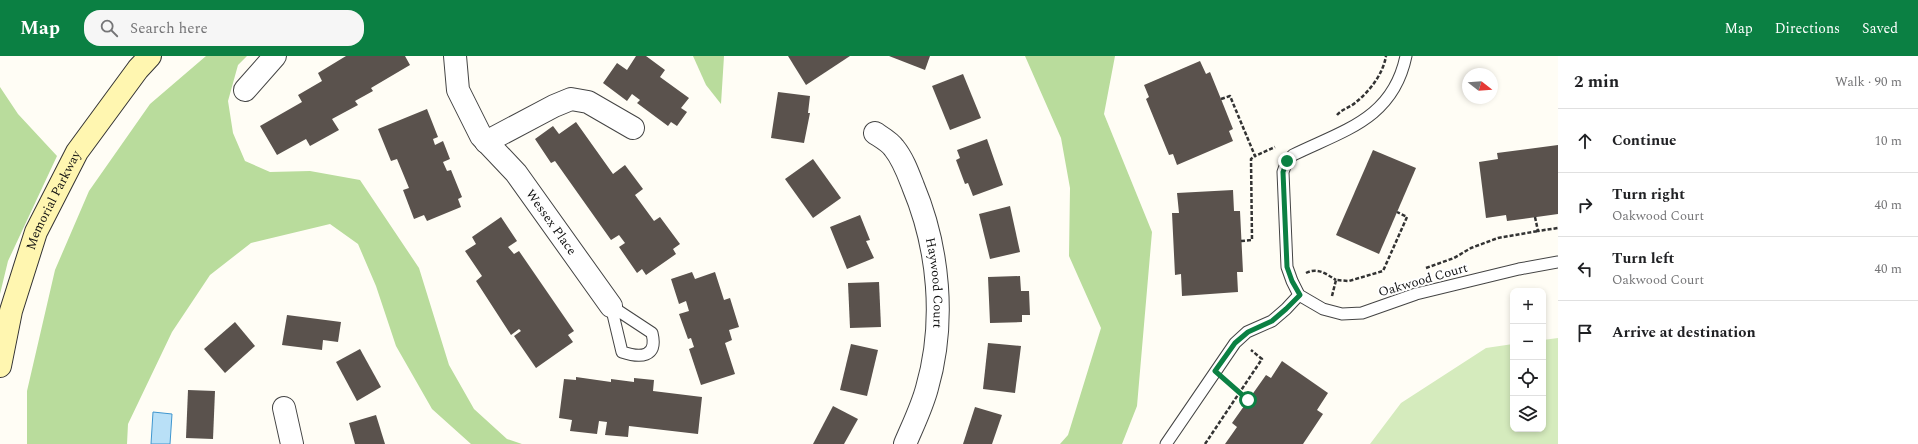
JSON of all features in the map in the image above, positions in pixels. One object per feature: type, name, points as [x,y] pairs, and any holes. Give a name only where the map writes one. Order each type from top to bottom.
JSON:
[{"type":"main road","name":"Memorial Parkway","points":[[0,366],[11,311],[36,232],[77,152],[138,69],[150,56]]},
{"type":"street","points":[[244,90],[275,56]]},
{"type":"street","name":"Wessex Place","points":[[455,56],[458,90],[486,142],[516,173],[611,306]]},
{"type":"street","points":[[486,142],[554,106],[572,99],[588,102],[633,128]]},
{"type":"street","name":"Haywood Court","points":[[875,133],[893,147],[905,166],[920,202],[930,236],[936,283],[937,324],[933,360],[927,387],[905,444]]},
{"type":"street","points":[[284,408],[292,444]]},
{"type":"lane","name":"Oakwood Court","points":[[1406,56],[1403,71],[1393,92],[1381,106],[1364,121],[1292,155],[1287,161],[1283,172],[1287,267],[1292,281],[1300,295],[1329,311],[1342,314],[1362,313],[1416,294],[1519,269],[1558,262]]},
{"type":"lane","points":[[1166,444],[1235,343],[1248,332],[1272,321],[1300,295]]},
{"type":"lane","points":[[611,306],[652,334],[654,341],[650,352],[644,356],[622,352],[611,306]]},
{"type":"path","points":[[1336,117],[1340,111],[1355,103],[1375,82],[1384,64],[1386,56]]},
{"type":"path","points":[[1221,100],[1230,96],[1255,156]]},
{"type":"path","points":[[1241,241],[1252,240],[1251,159],[1275,147]]},
{"type":"path","points":[[1292,281],[1308,272],[1317,270],[1336,280],[1349,281],[1383,271],[1407,217],[1397,212]]},
{"type":"path","points":[[1535,217],[1538,231]]},
{"type":"path","points":[[1426,268],[1454,258],[1471,248],[1498,238],[1558,228]]},
{"type":"path","points":[[1329,311],[1336,280]]},
{"type":"path","points":[[1205,444],[1262,359],[1251,349],[1255,344]]},
{"type":"path","points":[[1215,371],[1248,400]]},
{"type":"green space","points":[[206,56],[247,56],[238,65],[228,101],[233,133],[245,161],[270,172],[310,171],[360,180],[419,268],[449,365],[474,409],[507,439],[522,444],[471,444],[432,409],[396,346],[376,286],[358,244],[330,224],[251,243],[210,275],[172,332],[128,424],[127,444],[27,444],[27,391],[55,270],[89,191],[150,104]]},
{"type":"green space","points":[[693,56],[724,56],[721,104],[706,85]]},
{"type":"green space","points":[[1025,56],[1115,56],[1104,114],[1152,232],[1137,406],[1122,444],[1060,444],[1068,435],[1101,328],[1069,256],[1070,188],[1061,138]]},
{"type":"green space","points":[[0,87],[18,114],[57,156],[8,261],[0,294]]},
{"type":"green space","points":[[1558,338],[1558,444],[1370,444],[1401,403],[1486,348],[1510,344],[1510,432],[1546,432],[1546,340]]},
{"type":"water","points":[[153,412],[172,414],[170,444],[151,444]]},
{"type":"building","points":[[346,56],[405,56],[410,65],[371,88],[373,91],[355,101],[358,105],[332,119],[339,130],[310,146],[306,139],[277,155],[260,126],[302,102],[298,95],[322,81],[318,73]]},
{"type":"building","points":[[636,56],[646,56],[665,70],[660,77],[689,98],[681,108],[687,112],[677,126],[671,122],[668,126],[637,103],[640,100],[632,94],[627,101],[603,83],[617,63],[627,70]]},
{"type":"building","points":[[788,56],[850,56],[806,85]]},
{"type":"building","points":[[889,56],[930,56],[925,70]]},
{"type":"building","points":[[1200,61],[1206,74],[1210,72],[1233,129],[1229,131],[1233,141],[1177,165],[1173,154],[1169,155],[1146,99],[1149,97],[1144,85]]},
{"type":"building","points":[[963,74],[981,118],[950,130],[932,86]]},
{"type":"building","points":[[778,92],[810,96],[808,113],[810,113],[804,143],[771,138]]},
{"type":"building","points":[[427,109],[438,137],[433,139],[435,145],[443,141],[450,159],[443,162],[447,171],[451,170],[462,197],[458,199],[461,207],[427,221],[424,215],[414,219],[403,190],[409,188],[397,159],[391,161],[378,129]]},
{"type":"building","points":[[576,122],[613,174],[625,165],[643,189],[635,195],[654,221],[660,217],[680,244],[673,249],[676,254],[646,275],[642,269],[637,273],[619,247],[625,243],[619,235],[611,240],[555,161],[551,163],[535,139],[553,126],[559,134]]},
{"type":"building","points":[[987,139],[1003,185],[973,196],[968,183],[965,184],[956,160],[960,158],[957,150]]},
{"type":"building","points":[[1558,145],[1558,214],[1507,221],[1506,215],[1486,218],[1479,162],[1498,159],[1497,153]]},
{"type":"building","points":[[1373,150],[1416,168],[1379,254],[1336,235]]},
{"type":"building","points":[[813,159],[841,198],[813,218],[785,179]]},
{"type":"building","points":[[1233,190],[1234,211],[1240,211],[1243,272],[1237,272],[1238,292],[1182,296],[1181,274],[1175,275],[1172,213],[1179,213],[1177,193]]},
{"type":"building","points":[[1010,206],[1020,252],[990,259],[979,214]]},
{"type":"building","points":[[860,215],[870,240],[866,241],[874,258],[847,269],[830,227]]},
{"type":"building","points":[[501,217],[517,241],[508,247],[514,254],[519,251],[574,331],[568,335],[573,342],[536,368],[514,336],[521,331],[519,329],[511,335],[476,281],[482,276],[465,251],[476,244],[472,237]]},
{"type":"building","points":[[692,272],[695,279],[715,272],[724,300],[730,298],[739,327],[729,330],[732,340],[725,343],[735,374],[701,385],[689,349],[694,347],[691,338],[688,339],[679,314],[689,311],[686,301],[679,304],[671,279]]},
{"type":"building","points":[[1020,276],[1021,291],[1029,291],[1030,315],[1022,315],[1022,322],[990,323],[988,277]]},
{"type":"building","points":[[879,282],[881,327],[850,328],[848,283]]},
{"type":"building","points":[[287,315],[341,322],[338,342],[323,340],[322,350],[282,345]]},
{"type":"building","points":[[235,322],[255,346],[225,373],[204,349]]},
{"type":"building","points":[[988,343],[1021,346],[1015,393],[983,389]]},
{"type":"building","points":[[851,344],[878,350],[867,396],[840,390]]},
{"type":"building","points":[[360,349],[381,387],[357,401],[336,362]]},
{"type":"building","points":[[1282,361],[1328,393],[1317,410],[1323,414],[1303,444],[1225,444],[1237,427],[1232,423],[1266,375],[1271,378]]},
{"type":"building","points":[[576,377],[611,382],[611,379],[634,382],[634,378],[654,380],[653,391],[702,397],[698,434],[629,426],[628,437],[605,435],[607,422],[599,421],[597,434],[570,431],[572,420],[559,418],[564,379],[576,380]]},
{"type":"building","points":[[188,390],[215,391],[213,439],[186,438]]},
{"type":"building","points":[[833,406],[858,419],[844,444],[813,444]]},
{"type":"building","points":[[975,407],[1002,415],[992,444],[963,444]]},
{"type":"building","points":[[376,415],[385,444],[355,444],[349,423]]},
{"type":"route","points":[[1248,400],[1215,371],[1235,343],[1248,332],[1272,321],[1300,295],[1292,281],[1287,267],[1283,172],[1287,161]]}]
